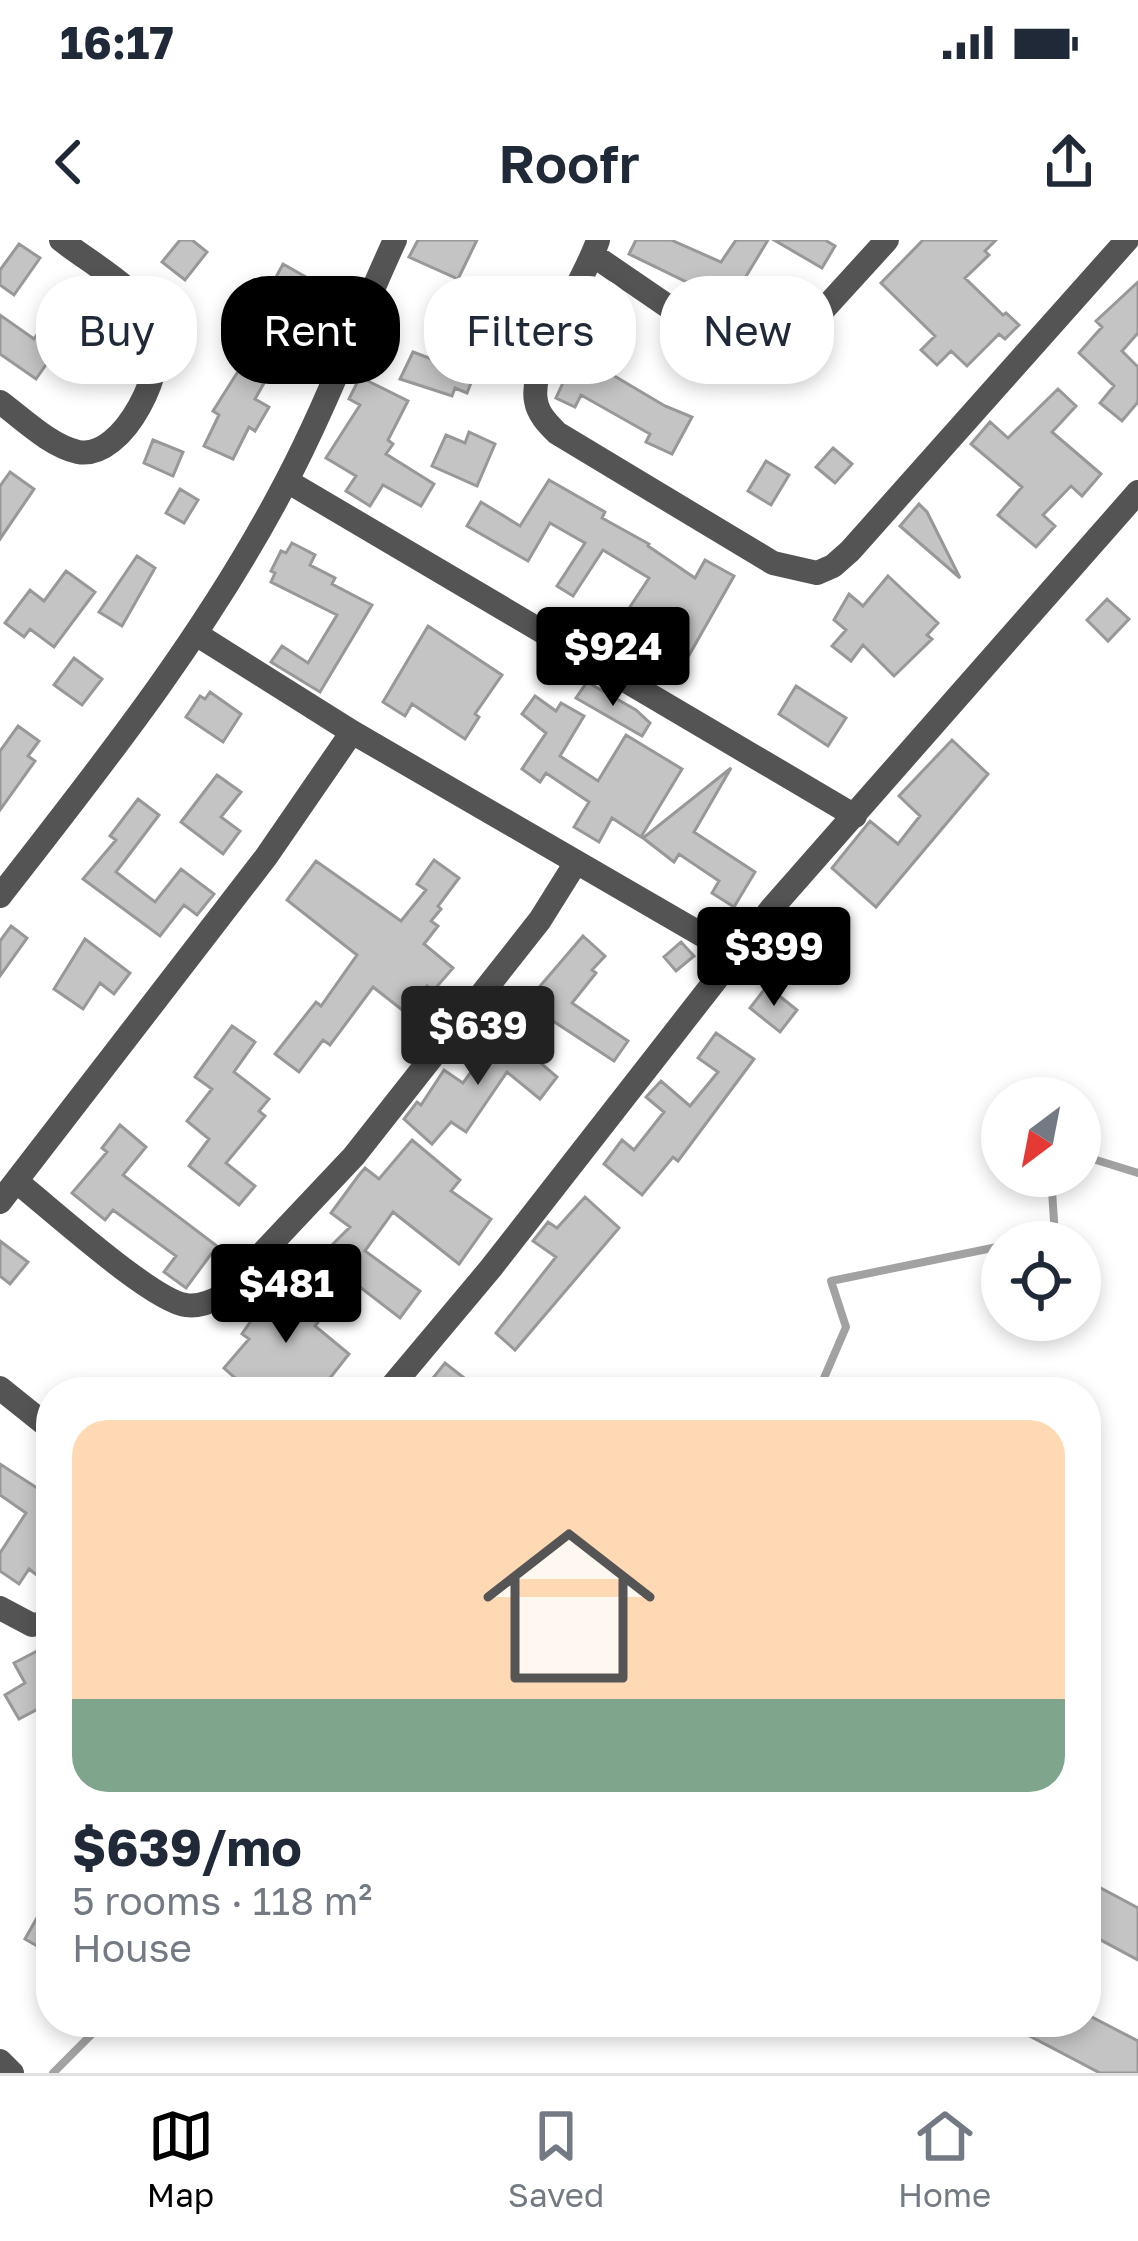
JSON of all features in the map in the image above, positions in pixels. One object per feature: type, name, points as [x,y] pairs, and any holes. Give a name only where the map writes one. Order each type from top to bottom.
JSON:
[{"type":"street","points":[[0,402],[64,447],[97,452],[122,434],[151,381],[158,337],[155,323],[140,302],[61,240]]},
{"type":"street","points":[[887,240],[794,342],[758,353],[742,350],[685,318],[595,248],[538,371],[535,400],[544,420],[557,433],[773,562],[817,573],[850,550],[1127,240]]},
{"type":"street","points":[[0,896],[120,742],[196,634],[287,481],[387,244]]},
{"type":"street","points":[[287,481],[855,815]]},
{"type":"street","points":[[400,1377],[491,1268],[735,954],[1138,492]]},
{"type":"street","points":[[196,634],[352,732],[735,954]]},
{"type":"street","points":[[0,1202],[266,857],[352,732]]},
{"type":"street","points":[[17,1182],[159,1294],[188,1306],[222,1296],[354,1156],[540,920],[575,863]]},
{"type":"street","points":[[0,1388],[36,1417]]},
{"type":"street","points":[[0,1608],[36,1624]]},
{"type":"street","points":[[0,2061],[12,2073]]},
{"type":"building","points":[[180,240],[192,240],[207,252],[188,276],[180,276],[162,262]]},
{"type":"building","points":[[418,240],[477,240],[459,276],[409,257]]},
{"type":"building","points":[[636,240],[671,240],[721,262],[736,240],[768,240],[746,276],[674,276],[629,254]]},
{"type":"building","points":[[774,240],[825,240],[835,246],[822,268]]},
{"type":"building","points":[[923,240],[996,240],[985,251],[989,255],[965,278],[1019,325],[1005,339],[999,334],[967,366],[951,351],[937,365],[921,350],[935,336],[881,283]]},
{"type":"building","points":[[19,244],[40,258],[14,295],[0,285],[0,270]]},
{"type":"building","points":[[283,264],[304,276],[277,276]]},
{"type":"building","points":[[1138,282],[1138,333],[1122,351],[1138,367],[1138,402],[1122,421],[1100,403],[1114,386],[1079,353],[1102,327],[1096,321]]},
{"type":"building","points":[[0,315],[34,339],[36,379],[0,354]]},
{"type":"building","points":[[413,352],[424,356],[424,384],[470,384],[467,393],[455,388],[452,396],[400,379]]},
{"type":"building","points":[[230,384],[263,384],[255,399],[269,407],[255,431],[249,427],[233,459],[204,446],[219,415],[213,411]]},
{"type":"building","points":[[356,384],[374,384],[408,401],[386,454],[434,484],[421,506],[383,485],[370,506],[346,491],[356,476],[326,458],[360,405],[349,399]]},
{"type":"building","points":[[562,384],[628,384],[692,417],[672,454],[646,442],[650,434],[581,395],[575,407],[556,398]]},
{"type":"building","points":[[1058,389],[1076,406],[1052,432],[1101,474],[1082,496],[1071,486],[1043,515],[1055,526],[1036,547],[998,515],[1022,487],[971,444],[990,422],[1008,438]]},
{"type":"building","points":[[469,432],[495,444],[477,486],[432,466],[446,435],[465,443]]},
{"type":"building","points":[[153,440],[183,452],[173,476],[144,463]]},
{"type":"building","points":[[833,448],[852,464],[835,483],[816,467]]},
{"type":"building","points":[[766,461],[789,475],[771,505],[748,491]]},
{"type":"building","points":[[10,472],[34,489],[0,539],[0,486]]},
{"type":"building","points":[[549,480],[605,512],[602,518],[649,544],[695,578],[705,560],[734,576],[684,664],[620,622],[649,578],[603,550],[573,596],[557,586],[585,543],[550,523],[528,561],[467,526],[481,502],[520,526]]},
{"type":"building","points":[[180,489],[198,500],[184,523],[166,513]]},
{"type":"building","points":[[919,504],[927,512],[960,578],[900,526]]},
{"type":"building","points":[[292,543],[315,555],[310,565],[335,578],[332,584],[372,605],[320,692],[271,662],[282,646],[308,663],[337,615],[271,582],[281,551],[286,553]]},
{"type":"building","points":[[137,556],[155,568],[122,626],[99,612]]},
{"type":"building","points":[[66,571],[95,592],[54,647],[30,629],[24,637],[5,623],[30,590],[44,601]]},
{"type":"building","points":[[888,576],[938,623],[927,635],[932,639],[894,676],[863,645],[851,661],[832,646],[846,630],[834,620],[849,594],[863,606]]},
{"type":"building","points":[[1107,599],[1129,619],[1108,641],[1087,620]]},
{"type":"building","points":[[428,626],[502,675],[475,714],[479,717],[465,739],[412,704],[405,716],[383,702]]},
{"type":"building","points":[[74,658],[102,679],[82,705],[54,685]]},
{"type":"building","points":[[587,682],[650,723],[642,736],[576,698]]},
{"type":"building","points":[[796,686],[846,718],[828,746],[779,714]]},
{"type":"building","points":[[210,692],[241,714],[223,742],[186,717],[200,696],[205,699]]},
{"type":"building","points":[[535,696],[556,711],[561,703],[584,716],[560,756],[598,781],[626,735],[682,769],[641,837],[612,818],[599,842],[574,827],[589,802],[546,773],[540,782],[522,769],[546,733],[522,714]]},
{"type":"building","points":[[18,726],[39,741],[28,756],[35,761],[0,810],[0,751]]},
{"type":"building","points":[[952,740],[988,774],[876,907],[832,868],[870,821],[898,844],[920,816],[899,796]]},
{"type":"building","points":[[731,768],[694,832],[755,872],[734,907],[712,893],[719,881],[679,854],[674,862],[643,838]]},
{"type":"building","points":[[217,775],[241,792],[221,817],[240,831],[223,854],[181,822]]},
{"type":"building","points":[[138,799],[159,815],[116,872],[155,902],[181,869],[214,894],[197,915],[184,905],[160,936],[83,879],[116,840],[110,836]]},
{"type":"building","points":[[434,860],[459,878],[438,906],[441,909],[431,921],[438,926],[424,944],[453,968],[433,991],[427,986],[406,1013],[373,987],[330,1045],[323,1040],[299,1072],[275,1054],[316,1002],[321,1006],[357,955],[287,900],[316,861],[401,921],[426,890],[417,884]]},
{"type":"building","points":[[804,915],[844,948],[820,976],[781,943]]},
{"type":"building","points":[[11,926],[27,938],[0,976],[0,941]]},
{"type":"building","points":[[583,936],[605,956],[572,1003],[628,1041],[614,1061],[553,1021],[529,999]]},
{"type":"building","points":[[85,939],[130,973],[114,994],[100,983],[83,1009],[54,989]]},
{"type":"building","points":[[681,942],[694,956],[676,971],[664,957]]},
{"type":"building","points":[[767,986],[797,1010],[780,1032],[750,1008]]},
{"type":"building","points":[[232,1026],[255,1042],[234,1072],[269,1099],[259,1111],[265,1116],[226,1163],[255,1186],[239,1205],[189,1166],[209,1139],[187,1121],[212,1089],[195,1077]]},
{"type":"building","points":[[502,1030],[557,1077],[540,1099],[507,1072],[466,1132],[451,1122],[432,1144],[404,1119],[417,1102],[421,1105],[444,1070],[463,1083]]},
{"type":"building","points":[[716,1033],[754,1059],[678,1161],[673,1157],[642,1195],[604,1164],[622,1140],[634,1150],[664,1112],[646,1097],[661,1081],[690,1106],[718,1072],[698,1058]]},
{"type":"building","points":[[120,1125],[146,1147],[123,1175],[217,1246],[186,1288],[164,1272],[176,1256],[113,1210],[105,1220],[72,1193],[107,1152],[102,1148]]},
{"type":"building","points":[[412,1140],[460,1180],[451,1191],[491,1219],[459,1264],[393,1212],[365,1251],[420,1291],[400,1318],[361,1288],[327,1250],[350,1227],[331,1213],[359,1175],[365,1168],[379,1179]]},
{"type":"building","points":[[585,1197],[619,1228],[515,1350],[496,1333],[556,1257],[533,1241],[548,1222],[557,1228]]},
{"type":"building","points":[[0,1241],[28,1262],[10,1284],[0,1276]]},
{"type":"building","points":[[282,1276],[326,1312],[315,1326],[349,1354],[331,1377],[234,1377],[224,1368],[249,1339],[242,1334]]},
{"type":"building","points":[[445,1363],[463,1377],[434,1377]]},
{"type":"building","points":[[0,1464],[36,1487],[36,1574],[29,1569],[19,1584],[0,1571],[0,1553],[26,1513],[0,1495]]},
{"type":"building","points":[[36,1652],[36,1710],[19,1719],[5,1695],[25,1683],[14,1663]]},
{"type":"building","points":[[1101,1888],[1138,1908],[1138,1960],[1101,1940]]},
{"type":"building","points":[[36,1920],[36,1945],[25,1939]]},
{"type":"building","points":[[1101,2022],[1138,2041],[1138,2073],[1100,2073],[1032,2037],[1101,2037]]},
{"type":"waterway","points":[[1101,1162],[1138,1173]]},
{"type":"waterway","points":[[1052,1197],[1054,1221]]},
{"type":"waterway","points":[[824,1377],[846,1327],[831,1281],[981,1250]]},
{"type":"waterway","points":[[53,2073],[89,2037]]}]
